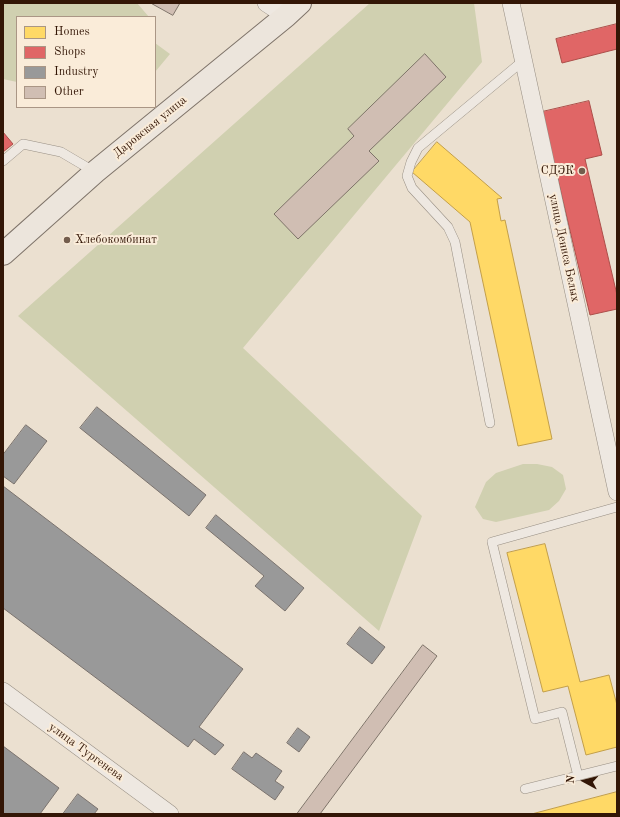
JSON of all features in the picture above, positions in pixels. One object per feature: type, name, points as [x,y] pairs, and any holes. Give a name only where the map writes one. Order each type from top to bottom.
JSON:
[{"type":"highway","name":"Даровская улица","points":[[3,254],[95,172],[293,9]]},
{"type":"street","points":[[266,3],[293,9]]},
{"type":"street","name":"улица Дениса Белых","points":[[511,3],[617,492]]},
{"type":"street","name":"улица Тургенева","points":[[3,691],[170,814]]},
{"type":"lane","points":[[490,423],[455,242],[448,227],[412,188],[407,176],[411,162],[418,148],[524,60]]},
{"type":"lane","points":[[3,161],[23,144],[61,152],[95,172]]},
{"type":"lane","points":[[578,776],[562,712],[535,719],[492,542],[617,507]]},
{"type":"lane","points":[[525,789],[617,766]]},
{"type":"green space","points":[[3,3],[137,3],[148,16],[16,16],[16,82],[3,79]]},
{"type":"green space","points":[[370,3],[474,3],[482,62],[243,348],[422,516],[379,631],[18,316]]},
{"type":"green space","points":[[156,44],[170,54],[156,71]]},
{"type":"green space","points":[[523,464],[537,464],[552,467],[563,475],[566,489],[559,501],[549,510],[496,522],[483,519],[475,507],[486,482],[496,473]]},
{"type":"building: Homes","points":[[437,142],[502,198],[497,199],[501,221],[505,220],[552,439],[518,446],[470,222],[412,172]]},
{"type":"building: Homes","points":[[545,544],[580,682],[609,675],[617,705],[617,747],[586,755],[568,686],[543,692],[507,553]]},
{"type":"building: Homes","points":[[617,792],[617,814],[532,814]]},
{"type":"building: Shops","points":[[617,24],[617,49],[562,63],[556,39]]},
{"type":"building: Shops","points":[[589,101],[602,155],[585,159],[617,295],[617,309],[590,315],[542,112]]},
{"type":"building: Shops","points":[[3,132],[13,144],[3,152]]},
{"type":"building: Industry","points":[[97,407],[206,495],[189,516],[80,428]]},
{"type":"building: Industry","points":[[26,425],[47,441],[14,484],[3,476],[3,455]]},
{"type":"building: Industry","points":[[3,486],[243,669],[199,727],[224,745],[215,755],[194,739],[188,747],[3,608]]},
{"type":"building: Industry","points":[[216,515],[304,588],[285,611],[255,586],[264,576],[206,528]]},
{"type":"building: Industry","points":[[360,627],[385,647],[372,664],[347,644]]},
{"type":"building: Industry","points":[[298,728],[310,737],[299,752],[287,743]]},
{"type":"building: Industry","points":[[3,746],[59,788],[40,814],[3,814]]},
{"type":"building: Industry","points":[[244,752],[252,758],[256,753],[282,771],[275,781],[284,787],[275,800],[232,769]]},
{"type":"building: Industry","points":[[78,794],[98,809],[94,814],[63,814]]},
{"type":"building: Other","points":[[151,3],[180,3],[173,15]]},
{"type":"building: Other","points":[[425,54],[446,77],[369,151],[379,161],[298,239],[274,214],[354,136],[348,129]]},
{"type":"building: Other","points":[[423,645],[437,656],[320,814],[297,814]]},
{"type":"place","name":"СДЭК","points":[[582,171]]},
{"type":"place","name":"Хлебокомбинат","points":[[67,240]]}]
